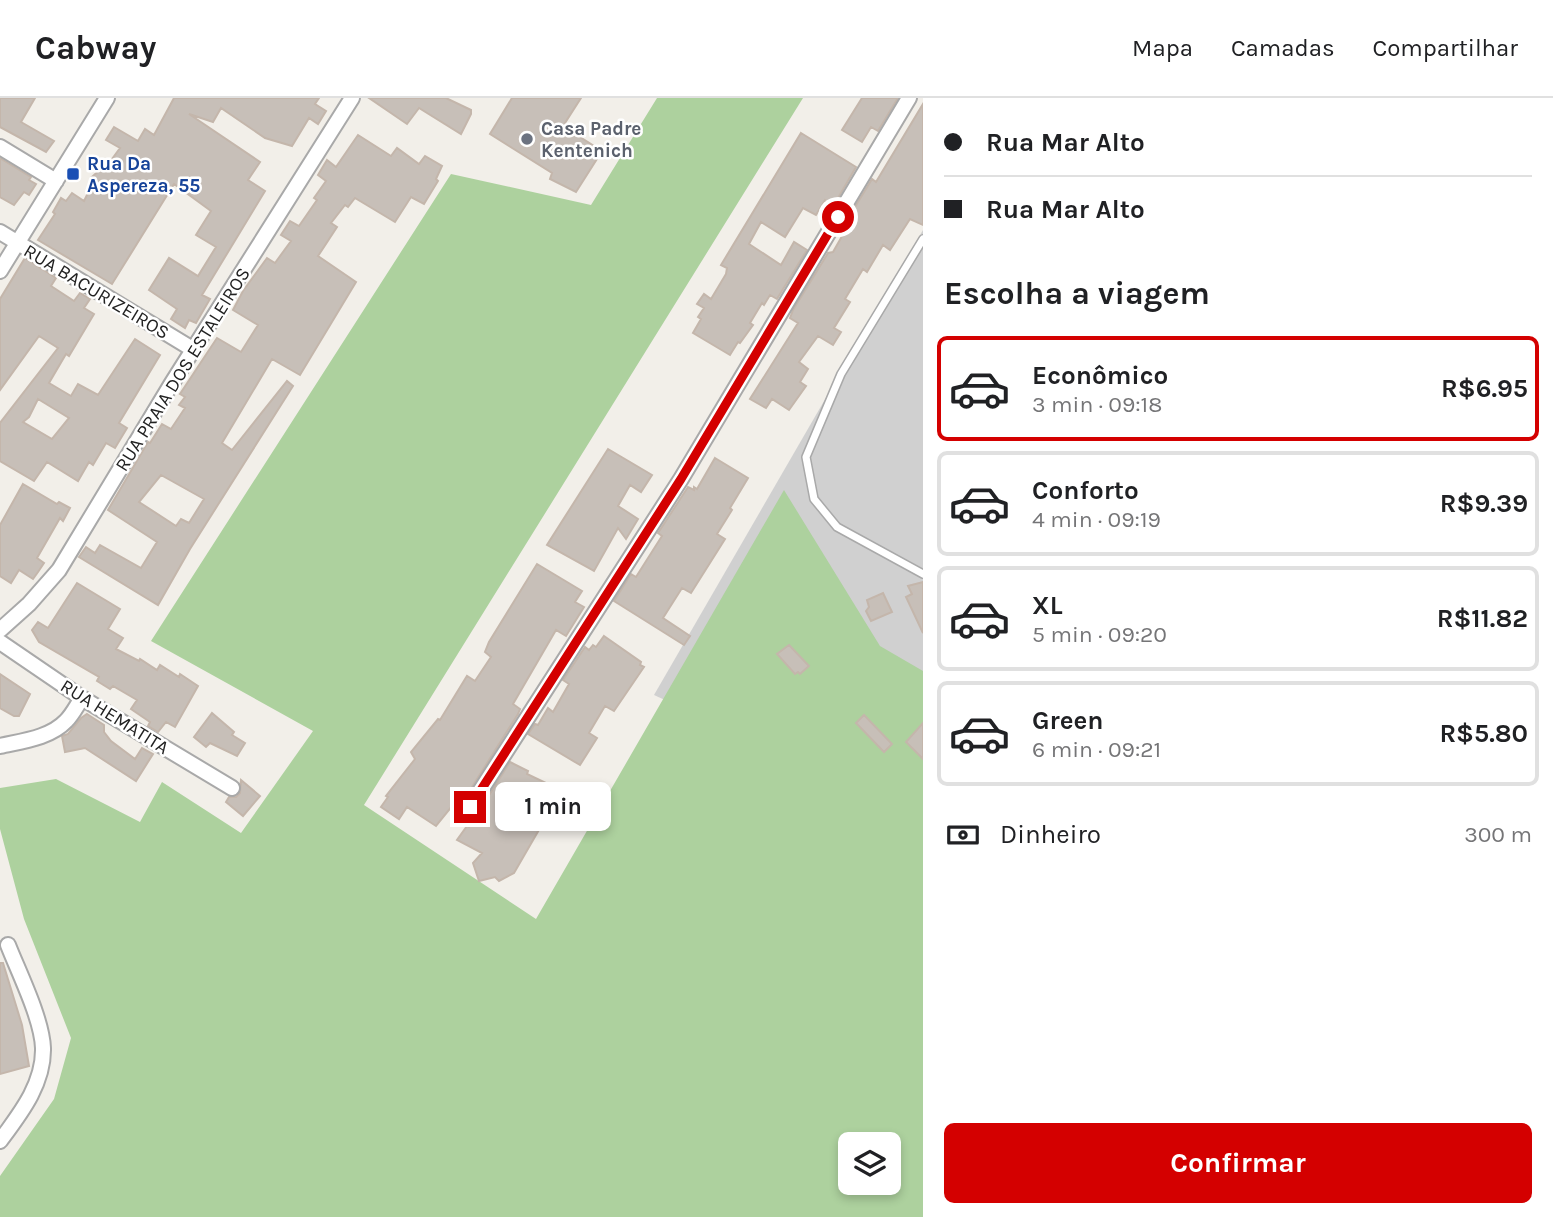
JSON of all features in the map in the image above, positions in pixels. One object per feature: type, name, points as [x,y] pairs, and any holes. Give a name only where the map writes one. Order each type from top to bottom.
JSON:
[{"type":"street","points":[[0,271],[107,98]]},
{"type":"street","name":"RUA PRAIA DOS ESTALEIROS","points":[[0,630],[29,604],[58,570],[352,98]]},
{"type":"street","points":[[470,807],[681,479],[909,98]]},
{"type":"street","points":[[0,147],[56,181]]},
{"type":"street","name":"RUA BACURIZEIROS","points":[[0,232],[194,349]]},
{"type":"street","name":"RUA HEMATITA","points":[[0,642],[82,698],[232,788]]},
{"type":"street","points":[[0,746],[56,729],[67,721],[82,698]]},
{"type":"street","points":[[0,1141],[31,1096],[39,1076],[43,1049],[39,1027],[8,945]]},
{"type":"lane","points":[[923,239],[841,374],[807,457],[814,499],[838,527],[923,574]]},
{"type":"shaded area","points":[[923,230],[923,819],[654,695]]},
{"type":"green space","points":[[657,98],[803,98],[364,805],[536,919],[784,490],[880,646],[923,671],[923,1217],[0,1217],[0,1176],[54,1099],[71,1038],[24,919],[0,829],[0,788],[56,779],[140,822],[162,782],[241,833],[313,731],[151,641],[451,174],[591,205]]},
{"type":"building","points":[[0,98],[35,98],[21,122],[54,141],[46,152],[0,127]]},
{"type":"building","points":[[174,98],[319,98],[315,104],[326,111],[318,124],[309,118],[292,146],[265,138],[221,108],[213,122],[189,114],[260,162],[248,180],[265,191],[202,295],[210,299],[196,323],[189,320],[185,328],[171,319],[177,309],[149,290],[169,258],[198,276],[216,247],[196,235],[211,211],[174,184],[112,284],[38,240],[55,214],[53,212],[61,198],[66,201],[72,193],[84,201],[95,179],[92,177],[101,169],[104,170],[120,148],[106,140],[114,127],[138,141],[145,129],[154,135]]},
{"type":"building","points":[[369,98],[446,98],[471,110],[471,114],[461,134],[419,108],[407,124]]},
{"type":"building","points":[[512,98],[581,98],[565,123],[583,133],[580,137],[602,151],[576,192],[550,179],[552,173],[490,134]]},
{"type":"building","points":[[862,98],[898,98],[878,131],[871,127],[862,142],[842,130]]},
{"type":"building","points":[[923,104],[923,225],[910,219],[890,250],[883,245],[867,272],[863,269],[845,299],[850,302],[834,328],[841,332],[833,345],[818,336],[799,362],[808,369],[800,382],[806,386],[789,410],[772,399],[766,408],[750,399],[798,323],[790,318],[793,310],[828,253],[833,252],[853,217],[850,215],[872,179],[876,182]]},
{"type":"building","points":[[801,133],[856,167],[834,205],[825,200],[816,215],[803,208],[785,237],[761,222],[749,244],[781,265],[794,242],[807,250],[777,299],[770,295],[764,305],[762,303],[750,323],[753,325],[730,355],[693,333],[704,308],[697,304],[704,294],[711,299],[726,274],[727,268],[721,265]]},
{"type":"building","points":[[358,135],[391,156],[397,148],[419,164],[425,156],[442,166],[436,179],[438,181],[424,204],[411,197],[395,222],[355,198],[348,207],[345,205],[331,223],[337,227],[318,256],[356,282],[300,375],[272,359],[222,443],[232,450],[287,381],[293,386],[190,549],[158,605],[79,557],[86,547],[95,553],[100,545],[141,568],[157,542],[108,510],[148,442],[150,443],[162,424],[171,429],[185,408],[179,405],[185,397],[180,394],[217,338],[241,352],[258,325],[233,310],[267,258],[275,263],[291,241],[281,235],[290,221],[299,226],[317,200],[314,198],[326,181],[318,175],[327,160],[336,167]],"holes":[[[161,475],[204,499],[189,523],[181,519],[176,526],[139,502]]]},
{"type":"building","points":[[0,158],[31,177],[29,180],[36,184],[29,195],[24,192],[14,205],[0,197]]},
{"type":"building","points":[[25,258],[56,278],[51,286],[74,301],[80,293],[90,299],[84,308],[94,314],[49,383],[71,396],[78,384],[98,395],[135,339],[160,355],[119,423],[127,428],[115,448],[106,443],[93,465],[89,462],[78,481],[47,462],[34,481],[0,461],[0,423],[58,348],[39,336],[0,390],[0,299]],"holes":[[[38,399],[69,418],[52,439],[23,422],[29,417]]]},
{"type":"building","points":[[608,449],[652,475],[641,492],[630,485],[618,506],[638,519],[626,539],[618,528],[594,571],[547,545]]},
{"type":"building","points":[[715,458],[748,478],[717,534],[725,539],[691,593],[682,588],[663,618],[690,636],[684,645],[614,601],[631,574],[636,577],[662,536],[658,533],[688,487],[697,489]]},
{"type":"building","points":[[23,484],[57,504],[59,502],[70,508],[63,521],[60,518],[37,558],[44,563],[33,579],[19,570],[11,583],[0,576],[0,525]]},
{"type":"building","points":[[537,564],[582,591],[575,602],[584,607],[566,636],[556,630],[513,704],[520,709],[518,714],[465,798],[461,795],[436,826],[407,807],[399,819],[381,807],[388,797],[386,796],[415,759],[411,752],[438,719],[440,720],[467,676],[475,681],[491,657],[485,652],[489,642]]},
{"type":"building","points":[[923,582],[923,633],[906,597],[912,594],[908,586]]},
{"type":"building","points":[[77,583],[120,609],[108,629],[123,638],[116,649],[157,670],[160,665],[179,677],[180,674],[198,686],[175,727],[166,722],[158,732],[148,726],[150,722],[131,709],[137,700],[113,686],[110,689],[97,681],[99,677],[39,642],[32,630],[38,622],[48,628]]},
{"type":"building","points":[[883,593],[892,612],[871,621],[866,611],[869,607],[867,600]]},
{"type":"building","points":[[604,636],[641,662],[640,665],[644,667],[614,711],[605,706],[589,733],[597,738],[580,765],[528,734],[535,724],[538,725],[548,708],[553,712],[569,684],[563,680],[585,647],[589,650],[593,645],[596,647]]},
{"type":"building","points":[[789,645],[809,666],[800,674],[795,674],[777,654]]},
{"type":"building","points":[[0,674],[30,694],[19,716],[0,708]]},
{"type":"building","points":[[212,713],[234,732],[232,735],[245,743],[237,756],[210,743],[206,747],[194,737]]},
{"type":"building","points":[[87,714],[104,725],[104,732],[111,741],[135,759],[142,748],[153,754],[136,781],[85,748],[65,752],[62,736],[68,734]]},
{"type":"building","points":[[864,715],[892,744],[884,752],[856,723]]},
{"type":"building","points":[[923,723],[923,759],[906,742]]},
{"type":"building","points":[[510,762],[550,785],[532,814],[544,821],[514,873],[499,881],[495,877],[479,881],[473,863],[482,853],[457,840],[467,826],[469,827]]},
{"type":"building","points":[[241,780],[260,796],[243,816],[226,802],[229,797],[236,797],[240,793]]},
{"type":"building","points":[[0,963],[3,963],[22,1025],[29,1066],[0,1074]]},
{"type":"place","name":"Casa Padre Kentenich","points":[[527,139]]},
{"type":"place","name":"Rua Da Aspereza, 55","points":[[73,174]]},
{"type":"route","points":[[470,807],[681,479],[838,217]]}]
